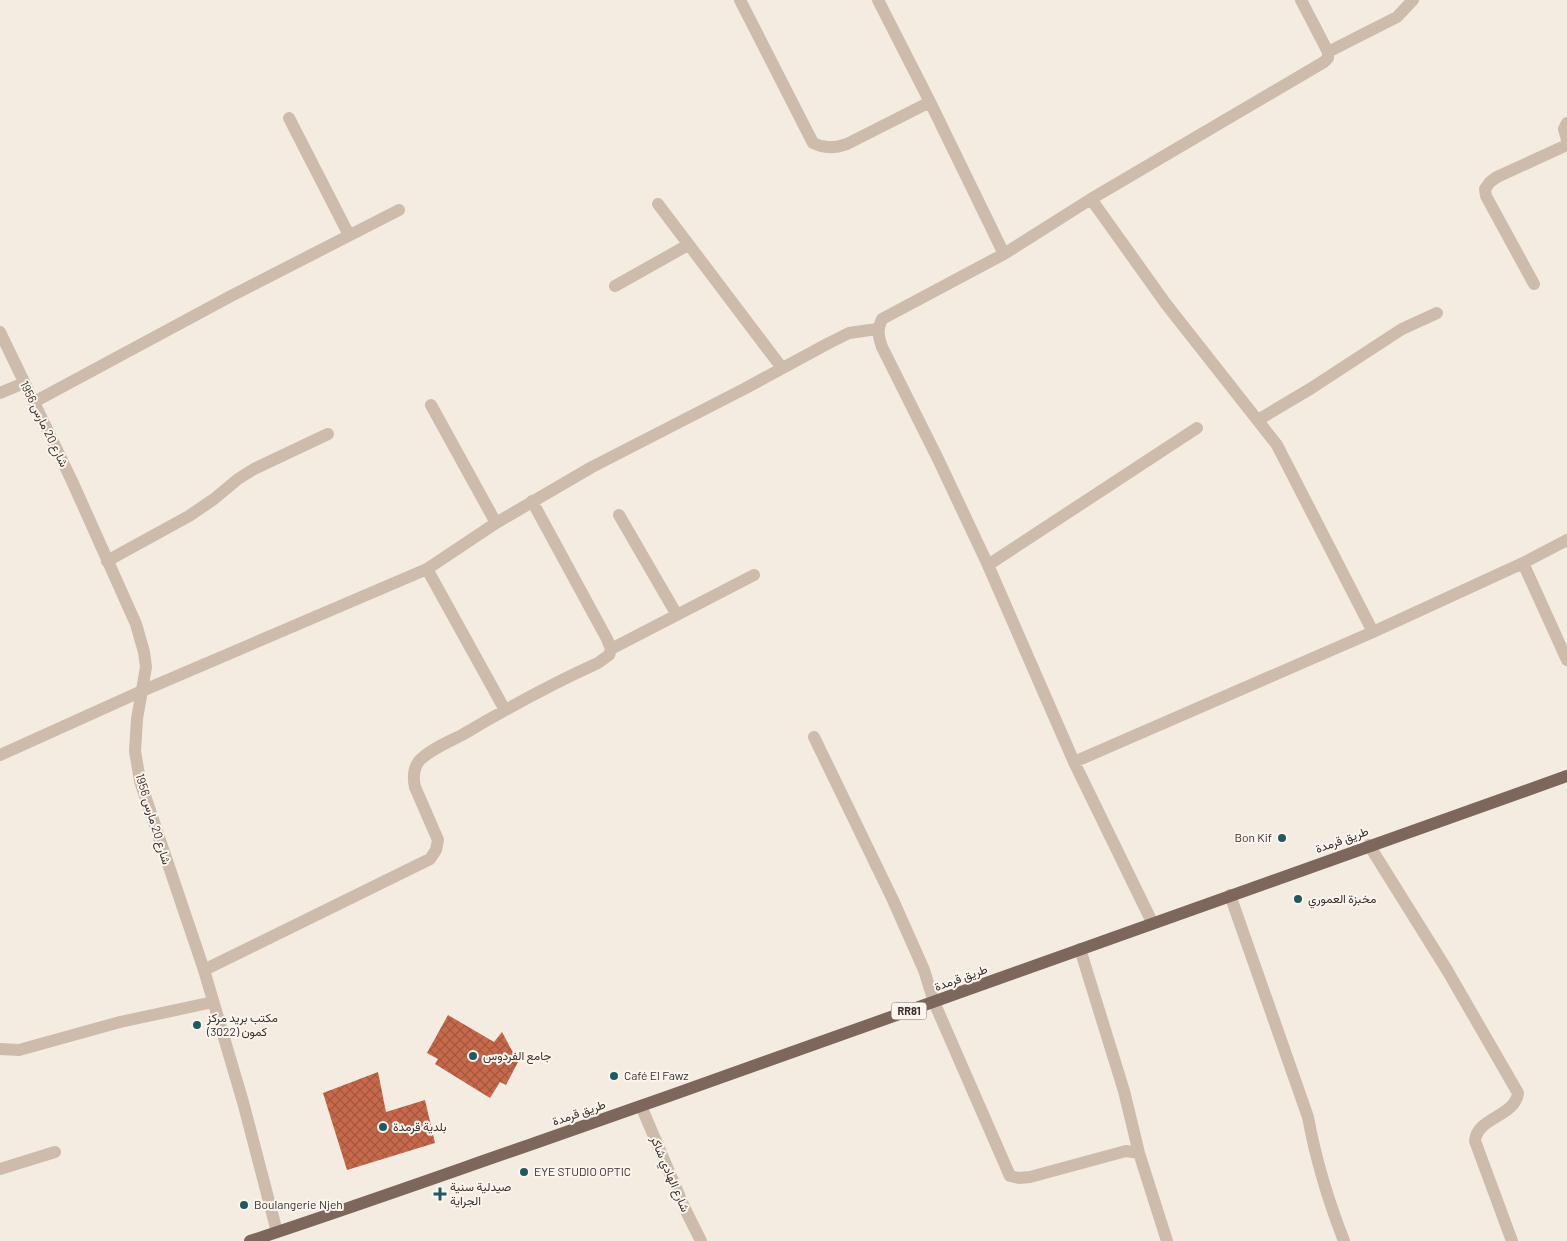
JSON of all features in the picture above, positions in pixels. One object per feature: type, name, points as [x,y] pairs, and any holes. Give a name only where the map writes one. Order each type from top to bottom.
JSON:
[{"type":"main road","name":"طريق قرمدة","points":[[250,1241],[641,1106],[1152,922],[1567,776]]},
{"type":"street","points":[[740,0],[814,143],[821,147],[829,148],[847,144],[930,102]]},
{"type":"street","points":[[878,0],[1004,254]]},
{"type":"street","points":[[1152,922],[1074,762],[988,565],[882,347],[877,328],[882,319],[1004,254],[1091,199],[1316,68],[1328,58],[1328,52],[1301,0]]},
{"type":"street","points":[[1328,52],[1396,17],[1413,0]]},
{"type":"street","points":[[289,118],[349,235]]},
{"type":"street","points":[[1534,284],[1486,196],[1485,189],[1497,177],[1567,145],[1564,129],[1567,123]]},
{"type":"street","points":[[1091,199],[1166,304],[1277,445],[1373,632]]},
{"type":"street","points":[[658,204],[782,368]]},
{"type":"street","points":[[34,402],[399,210]]},
{"type":"street","points":[[615,286],[688,244]]},
{"type":"street","points":[[1258,420],[1310,389],[1402,329],[1437,313]]},
{"type":"street","points":[[0,755],[142,691],[427,569],[496,523],[592,467],[849,333],[877,328]]},
{"type":"street","name":"شارع 20 مارس 1956","points":[[0,332],[72,481],[136,624],[146,667],[136,719],[135,751],[140,781],[204,970],[243,1102],[277,1232]]},
{"type":"street","points":[[0,392],[24,383]]},
{"type":"street","points":[[430,405],[496,523]]},
{"type":"street","points":[[988,565],[1198,428]]},
{"type":"street","points":[[107,561],[189,516],[254,469],[328,434]]},
{"type":"street","points":[[532,501],[612,649]]},
{"type":"street","points":[[620,514],[677,615]]},
{"type":"street","points":[[1074,762],[1373,632],[1567,540]]},
{"type":"street","points":[[1523,562],[1567,660]]},
{"type":"street","points":[[427,569],[505,710]]},
{"type":"street","points":[[204,970],[430,859],[436,850],[438,840],[415,787],[414,772],[419,761],[505,710],[605,659],[612,649],[754,575]]},
{"type":"street","points":[[814,737],[893,900],[924,970],[934,1002],[1010,1176],[1030,1178],[1126,1151],[1139,1153]]},
{"type":"street","points":[[1369,845],[1447,970],[1518,1094],[1514,1105],[1480,1128],[1475,1141],[1512,1241]]},
{"type":"street","points":[[1230,895],[1308,1117],[1314,1149],[1327,1196],[1344,1241]]},
{"type":"street","points":[[1080,949],[1124,1091],[1139,1153],[1167,1241]]},
{"type":"street","points":[[0,1049],[19,1050],[120,1022],[213,1002]]},
{"type":"street","name":"شارع الهادي شاكر","points":[[641,1106],[685,1209],[701,1241]]},
{"type":"street","points":[[0,1169],[55,1152]]},
{"type":"building","name":"جامع الفردوس","points":[[448,1015],[494,1042],[502,1032],[518,1062],[506,1085],[500,1082],[490,1098],[435,1064],[438,1059],[427,1053]]},
{"type":"building","name":"بلدية قرمدة","points":[[378,1072],[386,1112],[425,1100],[435,1143],[347,1170],[323,1093]]},
{"type":"place","name":"Bon Kif","points":[[1282,838]]},
{"type":"place","name":"مخبزة العموري","points":[[1298,899]]},
{"type":"place","name":"مكتب بريد مركز كمون (3022)","points":[[197,1025]]},
{"type":"place","name":"جامع الفردوس","points":[[473,1056]]},
{"type":"place","name":"Café El Fawz","points":[[614,1076]]},
{"type":"place","name":"بلدية قرمدة","points":[[383,1127]]},
{"type":"place","name":"EYE STUDIO OPTIC","points":[[524,1172]]},
{"type":"place","name":"صيدلية سنية الجراية","points":[[440,1194]]},
{"type":"place","name":"Boulangerie Njeh","points":[[244,1205]]}]
